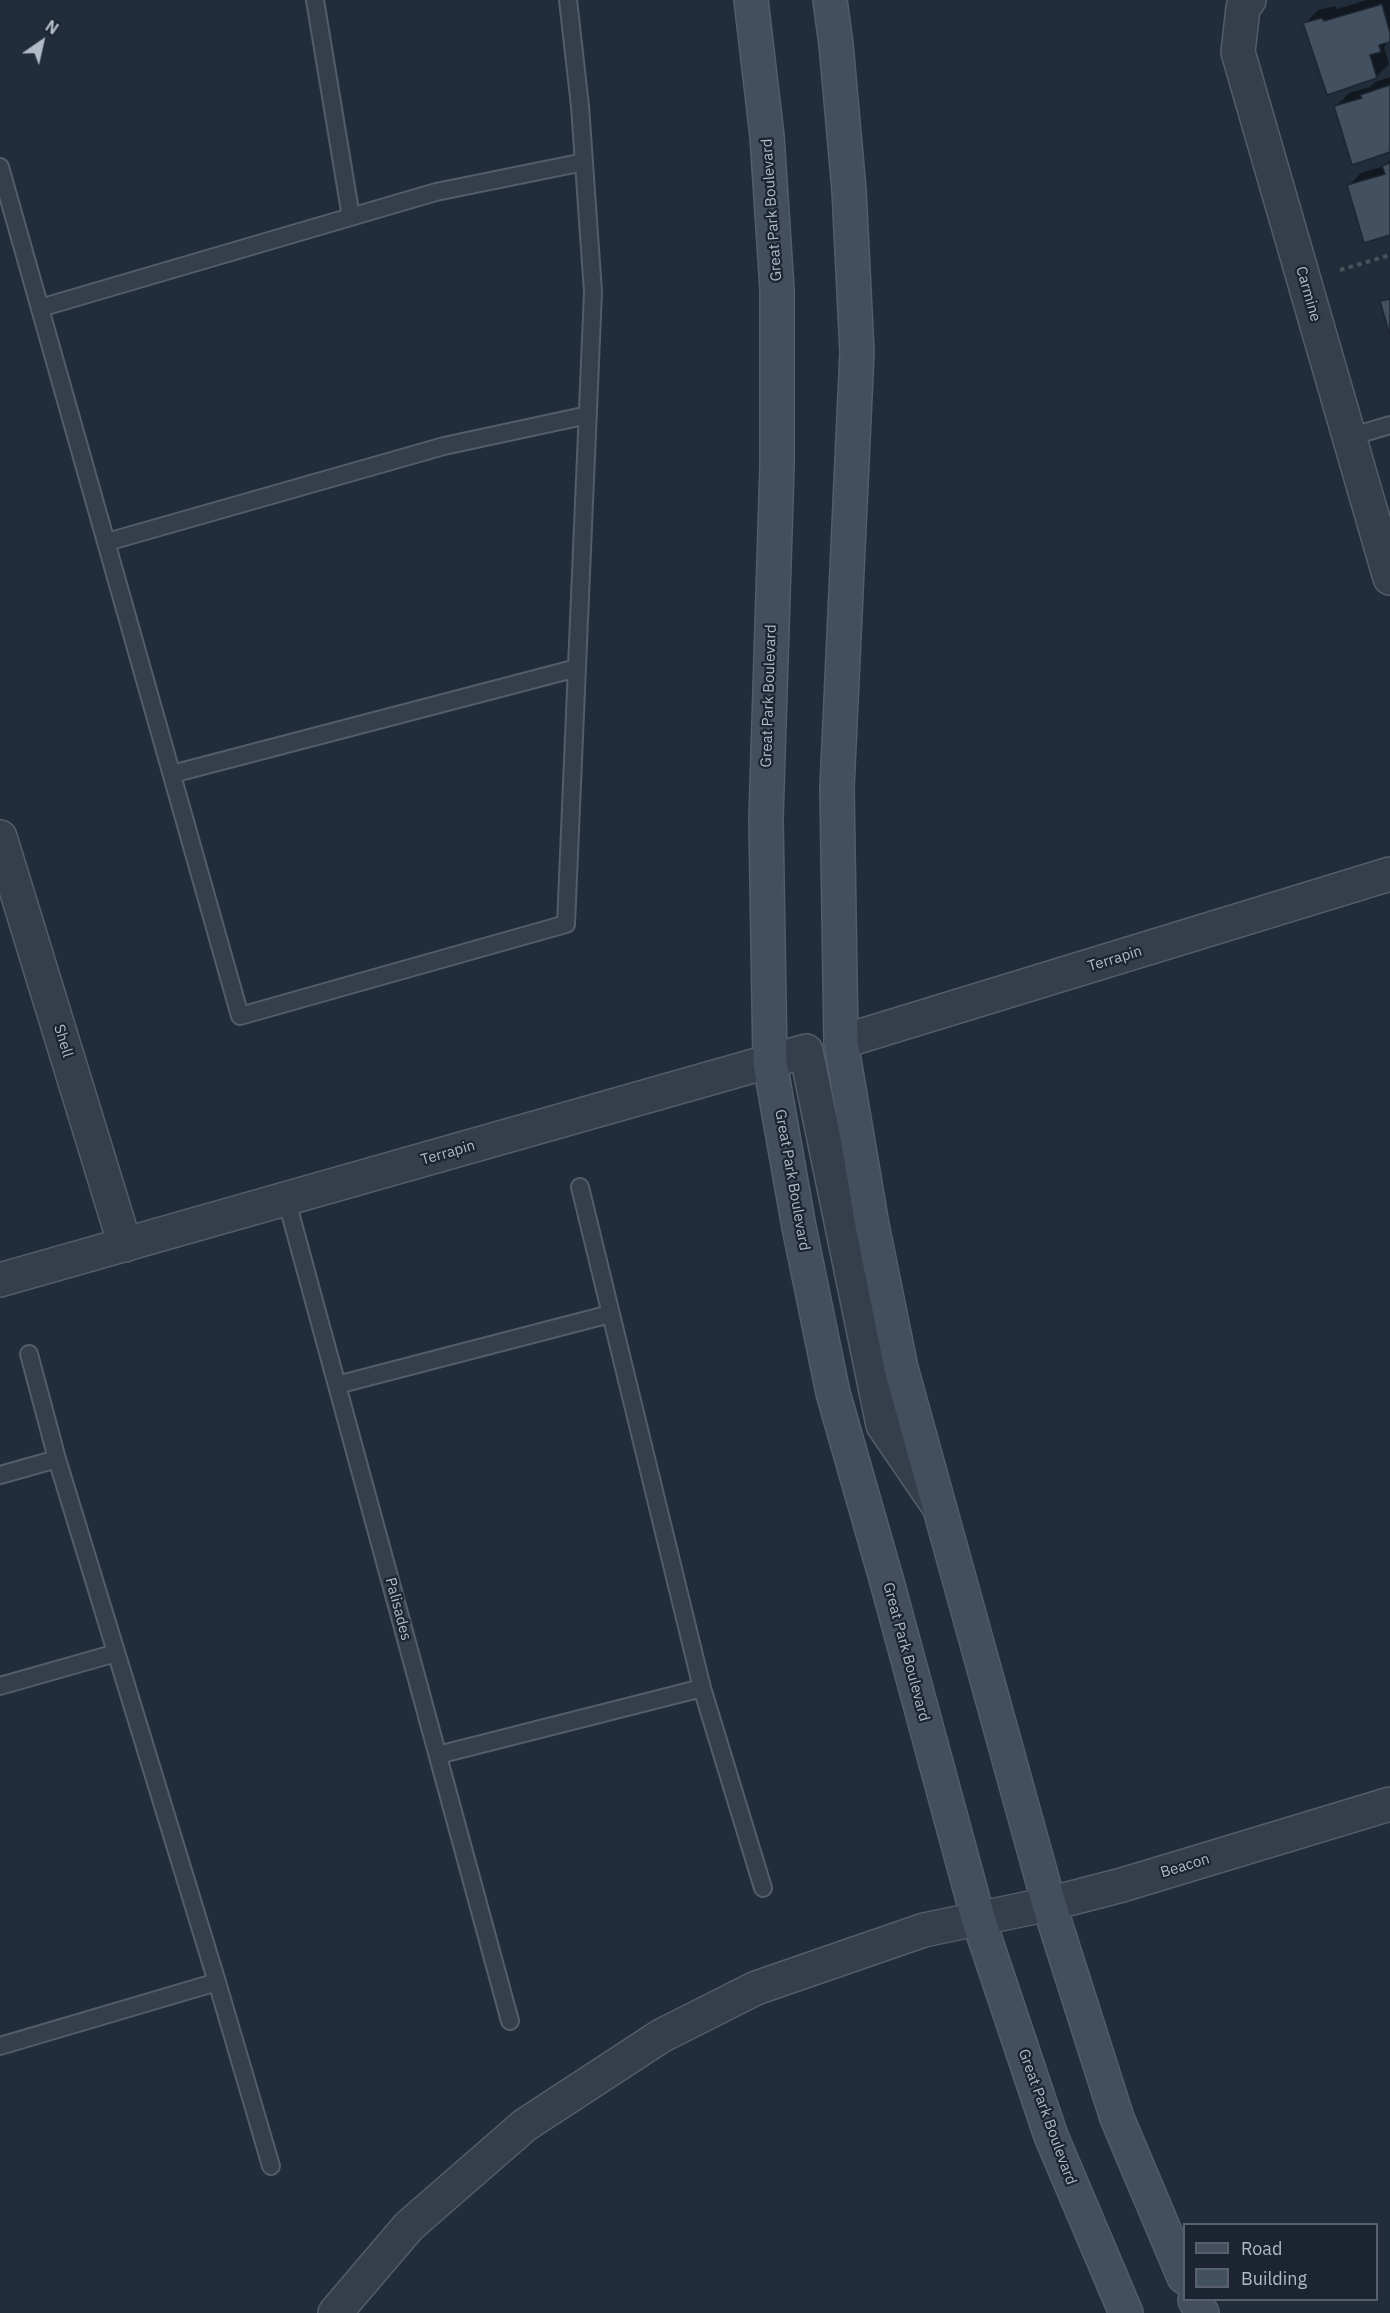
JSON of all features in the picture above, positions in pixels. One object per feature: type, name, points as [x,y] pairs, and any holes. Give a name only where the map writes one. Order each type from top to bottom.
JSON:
[{"type":"main road","name":"Great Park Boulevard","points":[[751,0],[767,136],[777,289],[777,467],[766,819],[770,1063],[833,1393],[978,1918],[1051,2136],[1126,2313]]},
{"type":"main road","points":[[830,0],[849,190],[857,352],[837,788],[841,1042],[872,1225],[901,1368],[1049,1904],[1117,2118],[1183,2272]]},
{"type":"street","name":"Carmine","points":[[1246,4],[1238,52],[1390,578]]},
{"type":"street","name":"Shell","points":[[0,837],[125,1245]]},
{"type":"street","name":"Terrapin","points":[[841,1042],[1390,874]]},
{"type":"street","name":"Terrapin","points":[[0,1280],[806,1052],[883,1425],[939,1508]]},
{"type":"street","name":"Beacon","points":[[335,2313],[409,2226],[525,2125],[661,2036],[756,1989],[924,1930],[1049,1904],[1122,1885],[1390,1804]]},
{"type":"lane","points":[[315,0],[351,217]]},
{"type":"lane","points":[[0,167],[240,1016],[566,924],[593,292],[580,105],[568,0]]},
{"type":"lane","points":[[40,308],[436,192],[584,162]]},
{"type":"lane","points":[[107,542],[444,446],[588,415]]},
{"type":"lane","points":[[1350,437],[1390,426]]},
{"type":"lane","points":[[172,774],[577,668]]},
{"type":"lane","points":[[580,1187],[702,1688],[763,1888]]},
{"type":"lane","name":"Palisades","points":[[286,1198],[510,2021]]},
{"type":"lane","points":[[337,1385],[610,1314]]},
{"type":"lane","points":[[29,1354],[57,1459],[271,2166]]},
{"type":"lane","points":[[0,1475],[57,1459]]},
{"type":"lane","points":[[0,1686],[116,1653]]},
{"type":"lane","points":[[438,1755],[702,1688]]},
{"type":"lane","points":[[0,2046],[217,1982]]},
{"type":"path","points":[[1304,280],[1390,255]]},
{"type":"building","points":[[1382,4],[1390,33],[1390,42],[1379,45],[1381,52],[1370,55],[1377,78],[1327,95],[1303,23],[1322,18],[1324,21]]},
{"type":"building","points":[[1390,85],[1390,152],[1352,165],[1334,106],[1362,98],[1360,95]]},
{"type":"building","points":[[1390,163],[1390,235],[1364,243],[1347,185],[1385,174],[1382,166]]},
{"type":"building","points":[[1390,299],[1390,336],[1380,301]]}]
